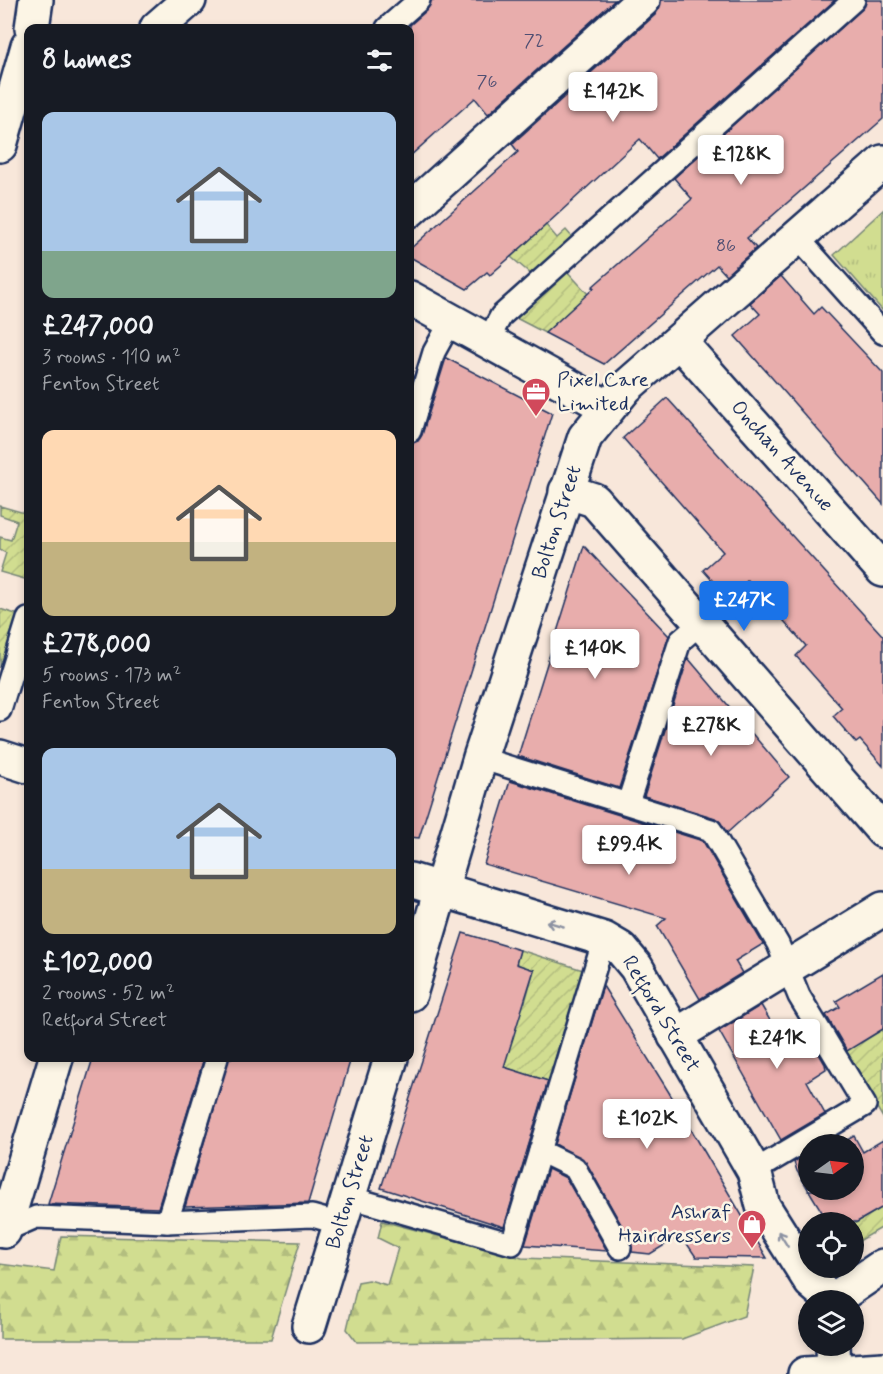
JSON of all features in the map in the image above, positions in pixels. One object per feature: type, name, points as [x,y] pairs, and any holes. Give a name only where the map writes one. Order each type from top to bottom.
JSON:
[{"type":"street","points":[[33,24],[36,0]]},
{"type":"street","points":[[162,24],[189,0]]},
{"type":"street","points":[[414,206],[643,0]]},
{"type":"street","points":[[0,145],[24,61]]},
{"type":"street","name":"Bolton Street","points":[[414,981],[480,758],[585,437],[607,407],[626,387],[883,162]]},
{"type":"street","points":[[414,300],[607,407]]},
{"type":"street","name":"Onchan Avenue","points":[[680,342],[883,570]]},
{"type":"street","points":[[566,491],[594,500],[883,831]]},
{"type":"street","points":[[0,758],[24,765]]},
{"type":"street","name":"Retford Street","points":[[414,881],[604,939],[621,949],[636,967],[754,1171],[763,1206],[811,1282],[821,1290]]},
{"type":"street","points":[[675,1036],[790,968],[883,909]]},
{"type":"street","points":[[2,1231],[55,1062]]},
{"type":"street","name":"Bolton Street","points":[[309,1326],[390,1062]]},
{"type":"street","points":[[848,1290],[883,1266]]},
{"type":"street","points":[[824,1364],[883,1369]]},
{"type":"lane","points":[[392,24],[419,0]]},
{"type":"lane","points":[[488,340],[501,316],[854,0]]},
{"type":"lane","points":[[798,238],[883,333]]},
{"type":"lane","points":[[414,418],[434,352],[451,321]]},
{"type":"lane","points":[[628,803],[680,641],[702,622]]},
{"type":"lane","points":[[0,710],[24,632]]},
{"type":"lane","points":[[480,758],[711,830],[778,944],[790,968],[799,996],[864,1105],[754,1171]]},
{"type":"lane","points":[[2,1231],[36,1217],[167,1222],[312,1216],[345,1210],[512,1244],[604,939]]},
{"type":"lane","points":[[167,1222],[216,1062]]},
{"type":"lane","points":[[540,1151],[575,1168],[620,1248]]},
{"type":"green space","points":[[883,210],[883,311],[834,255]]},
{"type":"green space","points":[[546,225],[557,238],[566,230],[572,237],[531,274],[511,257]]},
{"type":"green space","points":[[566,270],[588,294],[545,333],[514,317]]},
{"type":"green space","points":[[0,506],[24,513],[24,579],[0,572],[6,553],[0,550],[0,537],[11,540],[17,521],[0,515]]},
{"type":"green space","points":[[0,609],[19,615],[2,669],[0,668]]},
{"type":"green space","points":[[520,950],[583,970],[548,1081],[488,1062],[506,997],[525,1002],[534,970],[516,964]]},
{"type":"green space","points":[[848,1021],[861,1043],[883,1029],[883,1118],[832,1031]]},
{"type":"green space","points":[[883,1207],[883,1227],[864,1238],[864,1218]]},
{"type":"green space","points":[[382,1221],[522,1258],[754,1267],[744,1316],[682,1339],[357,1342],[347,1329],[358,1282],[369,1280],[387,1285],[398,1248],[378,1238]]},
{"type":"green space","points":[[61,1236],[300,1242],[271,1339],[0,1339],[0,1264],[54,1271]]},
{"type":"building","points":[[431,0],[615,0],[488,114],[475,98],[414,152],[414,24],[411,24],[427,10]]},
{"type":"building","points":[[661,0],[835,0],[657,159],[640,139],[490,275],[487,272],[467,289],[414,259],[414,245],[518,152],[512,144],[656,14]]},
{"type":"building","points":[[866,0],[883,0],[883,119],[747,238],[756,248],[726,275],[717,265],[604,364],[545,333],[594,288],[592,287],[692,199],[674,178],[862,9]]},
{"type":"building","points":[[781,276],[814,314],[821,307],[883,373],[883,504],[735,336],[760,314],[750,303]]},
{"type":"building","points":[[446,358],[552,413],[419,838],[414,837],[414,442],[418,441],[422,435]]},
{"type":"building","points":[[667,398],[883,636],[883,766],[860,740],[856,743],[833,716],[842,708],[796,656],[806,646],[748,580],[728,598],[703,570],[723,552],[623,438]]},
{"type":"building","points":[[584,546],[669,636],[619,788],[518,756]]},
{"type":"building","points":[[688,658],[789,777],[727,833],[715,818],[644,796]]},
{"type":"building","points":[[510,781],[703,841],[763,944],[735,961],[742,973],[700,999],[657,926],[666,918],[484,864]]},
{"type":"building","points":[[463,933],[520,950],[516,964],[534,970],[504,1067],[548,1081],[504,1227],[381,1188]]},
{"type":"building","points":[[883,973],[883,1029],[847,1051],[826,1015],[840,1007],[836,1001]]},
{"type":"building","points":[[603,986],[767,1258],[696,1257],[681,1235],[650,1254],[632,1252],[631,1242],[586,1162],[555,1144]]},
{"type":"building","points":[[761,1005],[782,1041],[804,1028],[826,1069],[807,1081],[825,1114],[781,1140],[719,1031]]},
{"type":"building","points":[[92,1062],[203,1062],[158,1208],[48,1204]]},
{"type":"building","points":[[228,1062],[350,1062],[308,1203],[185,1207]]},
{"type":"building","points":[[883,1140],[883,1207],[864,1218],[864,1212],[822,1212],[815,1200],[864,1200],[864,1151]]},
{"type":"building","points":[[798,1159],[798,1173],[797,1171],[794,1162]]},
{"type":"building","points":[[548,1169],[566,1178],[607,1251],[525,1245]]},
{"type":"place","name":"Pixel Care Limited","points":[[536,418]]},
{"type":"place","name":"Ashraf Hairdressers","points":[[752,1250]]}]
